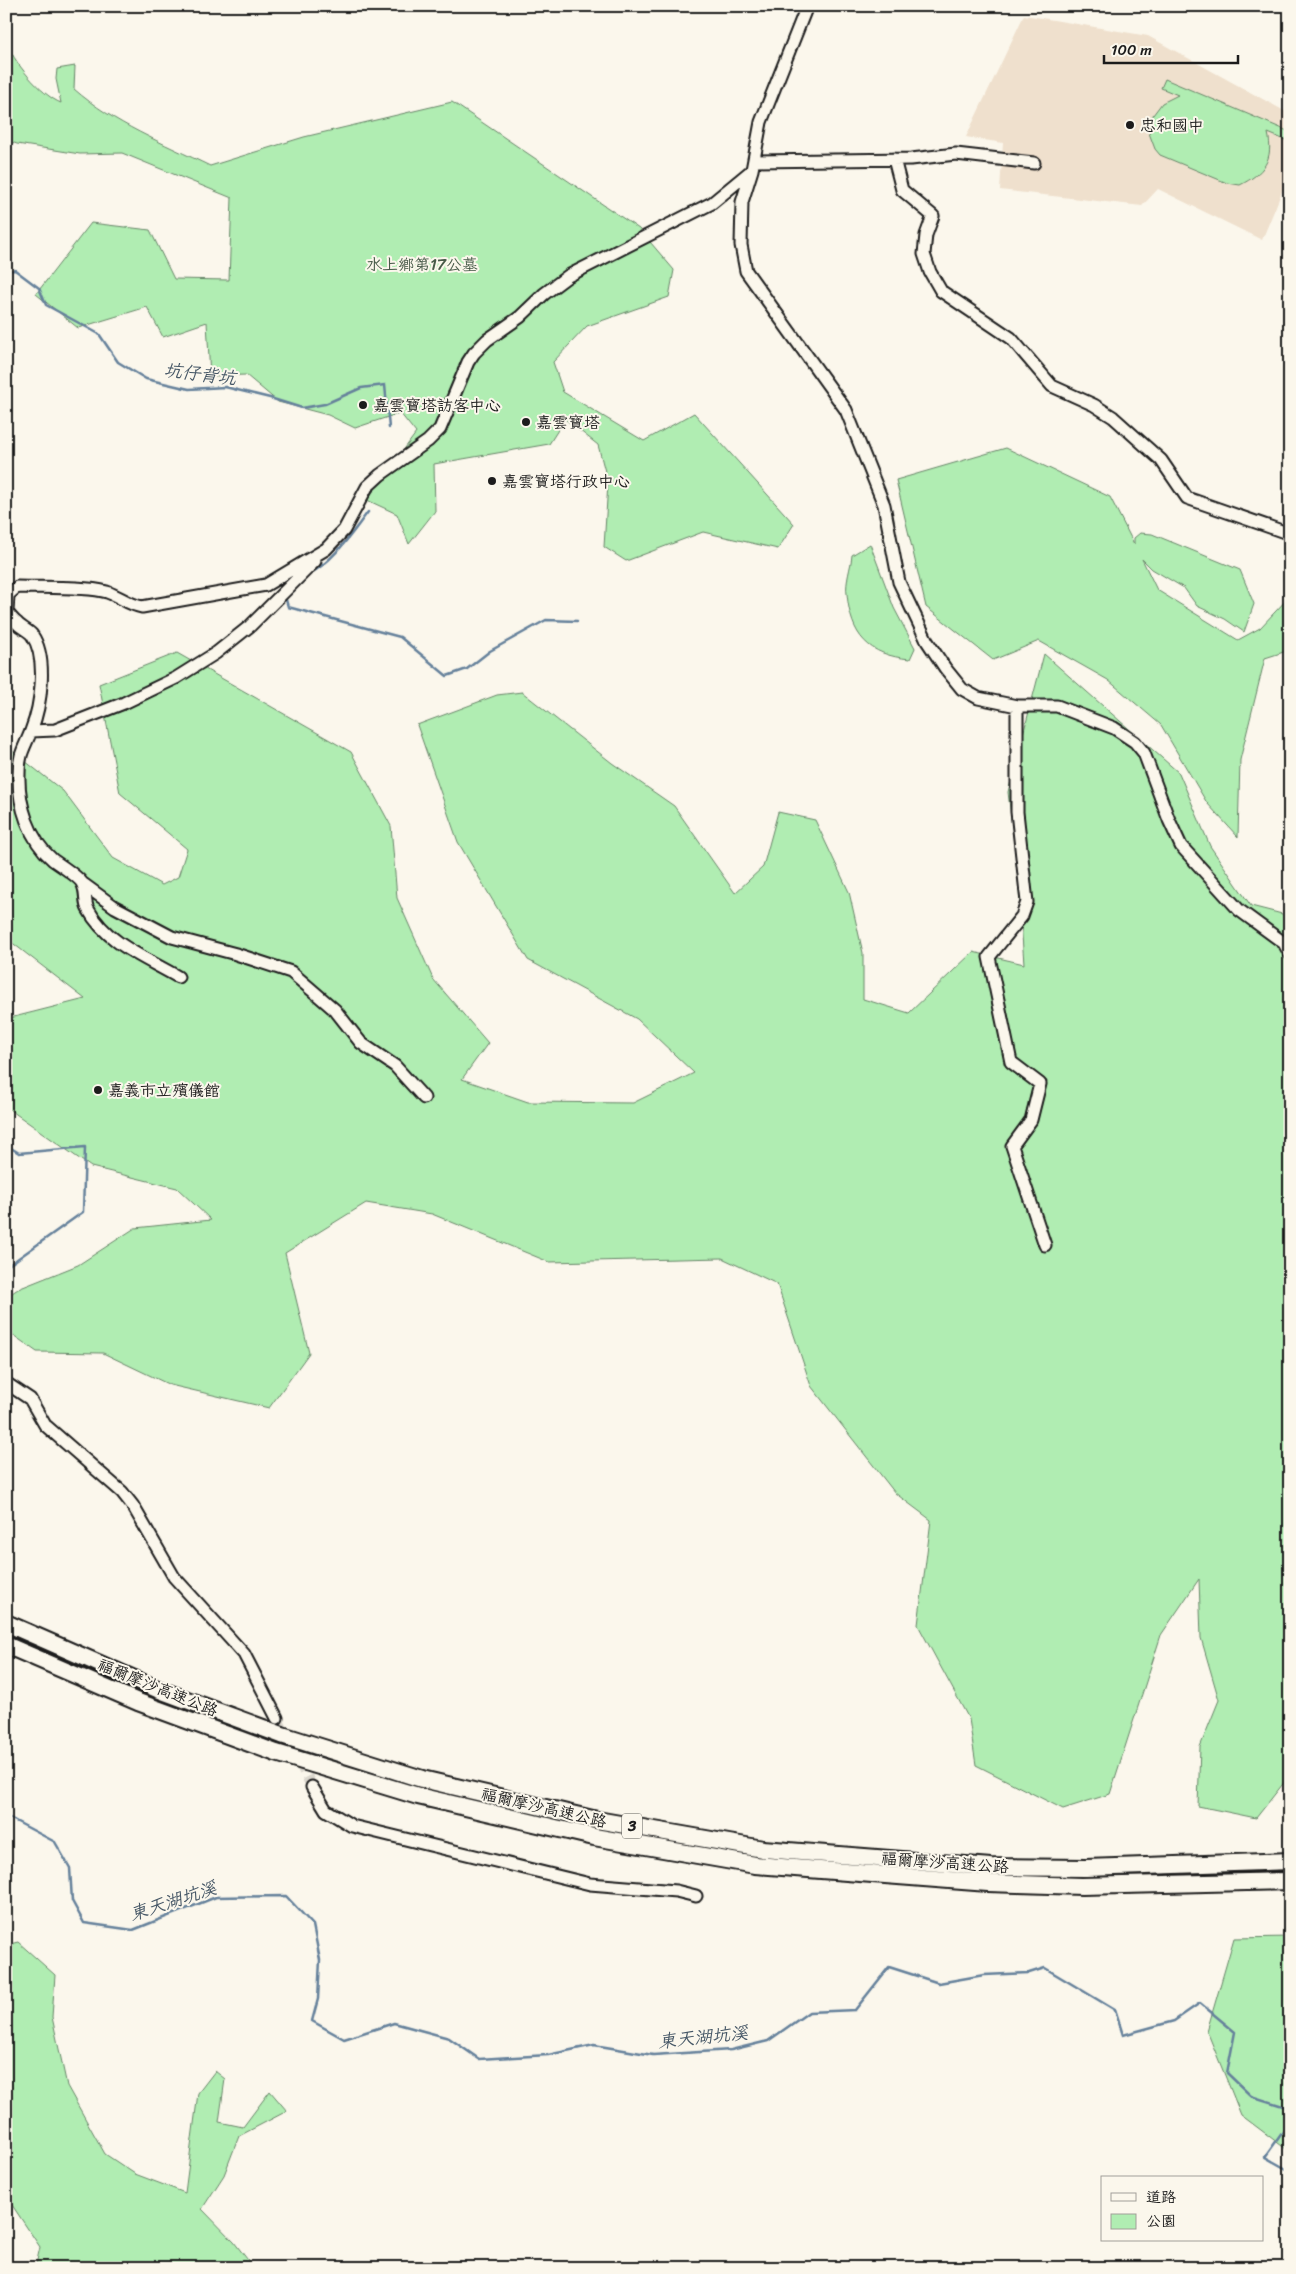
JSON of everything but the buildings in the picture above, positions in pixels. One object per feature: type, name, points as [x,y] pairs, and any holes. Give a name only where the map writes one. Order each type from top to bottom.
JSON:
[{"type":"highway","name":"福爾摩沙高速公路","points":[[6,1623],[157,1689],[282,1734],[422,1779],[597,1820],[763,1849],[991,1866],[1086,1868],[1290,1861]]},
{"type":"highway","name":"福爾摩沙高速公路","points":[[6,1645],[138,1702],[276,1753],[418,1796],[594,1837],[755,1865],[988,1883],[1082,1886],[1290,1881]]},
{"type":"street","points":[[807,6],[761,122],[753,165],[742,202],[741,245],[746,270],[846,410],[884,505],[899,582],[927,641],[962,689],[978,698],[1016,706],[1056,706],[1114,728],[1136,742],[1144,752],[1169,820],[1181,846],[1239,910],[1284,942],[1290,954]]},
{"type":"street","points":[[31,731],[55,730],[124,704],[176,678],[216,652],[250,626],[344,530],[367,487],[380,475],[428,441],[440,429],[474,352],[520,317],[544,294],[568,276],[712,203],[753,165],[894,159],[956,154],[1034,163]]},
{"type":"street","points":[[894,159],[902,190],[933,216],[926,235],[924,254],[930,272],[941,291],[1011,338],[1052,386],[1094,405],[1113,417],[1161,460],[1187,498],[1290,534]]},
{"type":"street","points":[[326,550],[266,585],[142,607],[134,606],[107,592],[93,590],[17,587],[7,595],[7,612],[17,624],[32,634],[39,653],[41,693],[31,731],[22,750],[19,775],[23,807],[31,832],[50,857],[114,907],[172,937],[236,954],[292,972],[335,1010],[361,1042],[395,1066],[424,1098]]},
{"type":"street","points":[[1016,706],[1017,812],[1027,902],[1022,916],[989,957],[1011,1062],[1040,1084],[1031,1120],[1012,1146],[1045,1245]]},
{"type":"street","points":[[82,883],[87,909],[110,936],[134,953],[178,977]]},
{"type":"street","points":[[6,1383],[30,1399],[45,1424],[122,1492],[133,1506],[174,1577],[244,1654],[277,1718]]},
{"type":"street","points":[[312,1787],[326,1810],[352,1826],[590,1884],[676,1891],[696,1896]]},
{"type":"shaded area","name":"忠和國中","points":[[1024,15],[1148,36],[1290,114],[1290,172],[1262,240],[1158,189],[1142,206],[1000,190],[1003,143],[966,137]]},
{"type":"green space","name":"水上鄉第17公墓","points":[[6,40],[14,58],[28,76],[53,99],[61,103],[56,79],[57,69],[75,66],[74,89],[89,101],[122,123],[210,166],[304,137],[452,102],[639,229],[674,270],[669,297],[587,326],[553,362],[563,392],[644,441],[694,413],[794,524],[778,549],[703,532],[626,561],[604,547],[608,483],[598,445],[565,419],[549,444],[434,464],[435,511],[409,544],[397,514],[367,500],[416,433],[400,413],[355,428],[328,415],[278,402],[246,375],[210,376],[207,322],[163,337],[147,307],[78,328],[36,294],[91,223],[150,230],[174,279],[229,280],[232,198],[122,153],[80,154],[17,144],[6,140]]},
{"type":"green space","points":[[1165,79],[1290,132],[1290,142],[1268,133],[1270,151],[1265,165],[1255,176],[1240,185],[1227,183],[1160,155],[1155,149],[1149,133],[1153,115],[1162,103],[1178,95],[1161,88]]},
{"type":"green space","points":[[1006,448],[1110,497],[1134,544],[1134,538],[1140,533],[1152,534],[1240,570],[1254,604],[1244,632],[1225,619],[1197,606],[1184,588],[1152,569],[1142,559],[1157,590],[1238,640],[1260,628],[1290,596],[1290,650],[1265,658],[1240,760],[1238,837],[1207,803],[1161,725],[1108,680],[1039,641],[993,660],[926,607],[896,480]]},
{"type":"green space","points":[[870,544],[894,608],[915,648],[910,659],[895,657],[873,648],[864,641],[853,621],[849,609],[847,589],[852,555]]},
{"type":"green space","points":[[177,653],[351,752],[391,826],[397,898],[433,979],[488,1043],[462,1079],[528,1102],[633,1103],[694,1073],[637,1019],[528,960],[458,842],[417,725],[497,695],[522,692],[612,763],[674,806],[735,893],[763,867],[778,812],[815,820],[849,892],[863,953],[863,999],[909,1013],[973,952],[1024,964],[1018,876],[1008,792],[1044,654],[1179,773],[1210,846],[1251,906],[1290,916],[1290,1775],[1256,1818],[1198,1806],[1200,1747],[1219,1700],[1201,1638],[1199,1579],[1161,1635],[1110,1794],[1063,1809],[976,1765],[969,1719],[918,1625],[931,1520],[895,1493],[811,1386],[777,1284],[722,1258],[549,1262],[432,1214],[366,1203],[285,1253],[309,1353],[269,1408],[170,1385],[103,1353],[37,1352],[6,1330],[6,1297],[18,1289],[78,1265],[135,1228],[211,1220],[177,1188],[91,1167],[6,1107],[6,1019],[85,999],[6,938],[6,746],[63,791],[113,858],[162,885],[178,877],[187,849],[120,793],[99,684]]},
{"type":"green space","points":[[1290,1937],[1290,2152],[1241,2115],[1207,2031],[1234,1938]]},
{"type":"green space","points":[[18,1942],[55,1975],[52,2017],[67,2086],[105,2154],[135,2174],[185,2193],[198,2093],[215,2071],[225,2079],[219,2122],[243,2127],[270,2091],[287,2111],[239,2136],[224,2175],[202,2209],[234,2242],[254,2268],[17,2268],[36,2265],[40,2247],[10,2202],[6,2201],[6,1945]]},
{"type":"waterway","name":"坑仔背坑","points":[[6,271],[15,270],[39,288],[46,305],[99,334],[118,362],[146,379],[189,389],[225,387],[302,408],[325,404],[361,388],[385,385],[389,428]]},
{"type":"waterway","name":"坑仔背坑","points":[[309,574],[318,569],[334,554],[368,512]]},
{"type":"waterway","name":"坑仔背坑","points":[[285,596],[288,607],[400,637],[447,676],[467,669],[490,651],[546,620],[577,621]]},
{"type":"waterway","name":"東天湖坑溪","points":[[6,1145],[19,1153],[85,1147],[83,1212],[6,1267]]},
{"type":"waterway","name":"東天湖坑溪","points":[[6,1816],[55,1842],[70,1868],[72,1901],[84,1923],[133,1930],[216,1897],[286,1896],[313,1925],[320,1960],[318,1999],[312,2021],[344,2039],[394,2023],[449,2038],[479,2059],[548,2055],[594,2045],[653,2055],[731,2050],[768,2041],[809,2012],[855,2010],[889,1967],[939,1983],[984,1975],[1029,1973],[1045,1968],[1115,2010],[1123,2035],[1174,2021],[1200,2003],[1235,2032],[1227,2073],[1251,2096],[1286,2107],[1285,2129],[1265,2157],[1290,2171]]},
{"type":"tunnel","points":[[277,1718],[312,1787]]},
{"type":"place","name":"忠和國中","points":[[1130,125]]},
{"type":"place","name":"嘉雲寶塔訪客中心","points":[[363,405]]},
{"type":"place","name":"嘉雲寶塔","points":[[526,422]]},
{"type":"place","name":"嘉雲寶塔行政中心","points":[[492,481]]},
{"type":"place","name":"嘉義市立殯儀館","points":[[98,1090]]}]
